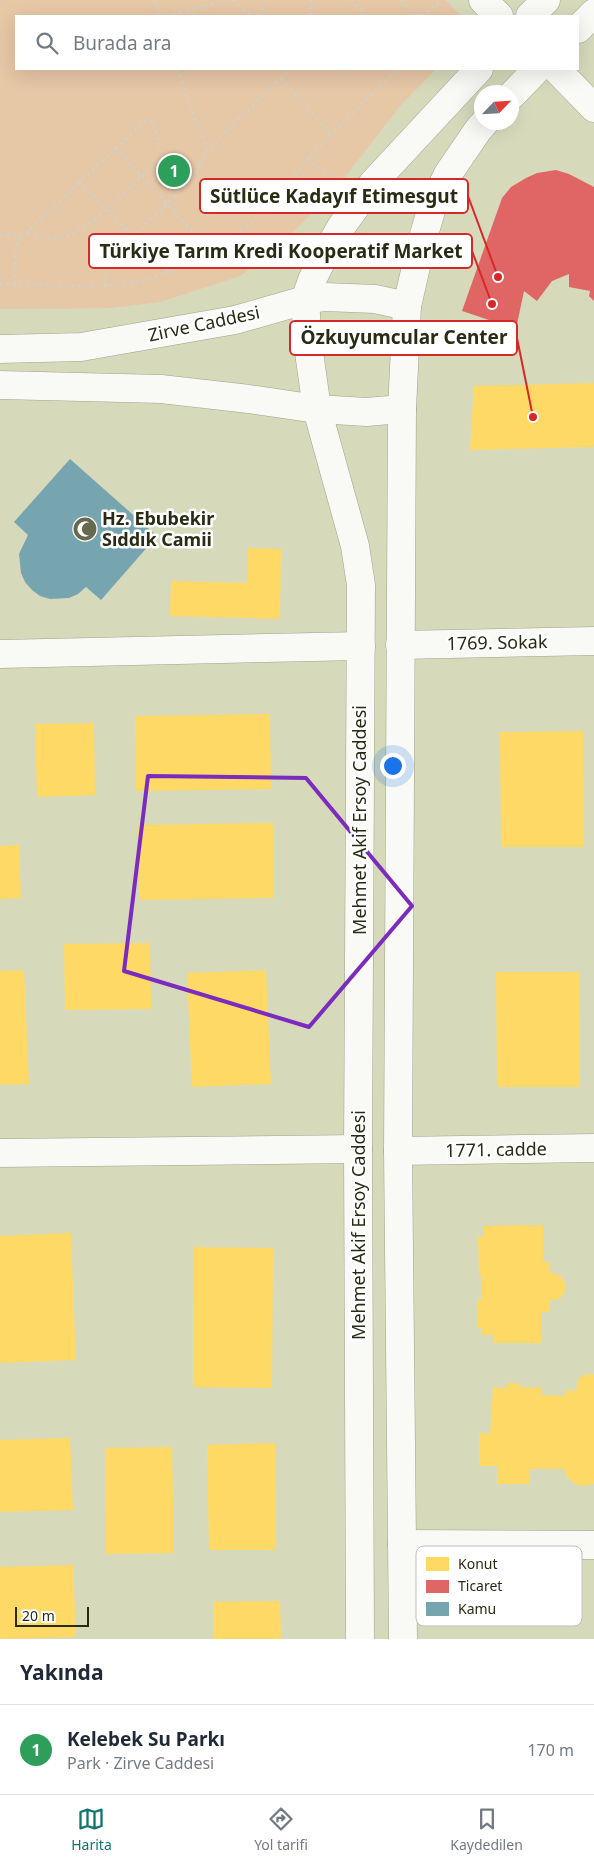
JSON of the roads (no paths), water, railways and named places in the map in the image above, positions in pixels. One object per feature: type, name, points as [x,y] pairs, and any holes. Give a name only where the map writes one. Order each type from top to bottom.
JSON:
[{"type":"street","points":[[484,0],[498,15]]},
{"type":"street","points":[[531,15],[546,0]]},
{"type":"street","points":[[579,28],[594,13]]},
{"type":"street","name":"Mehmet Akif Ersoy Caddesi","points":[[360,1639],[358,1149],[361,586],[356,546],[317,409],[308,345],[305,300],[320,264],[373,183],[478,70]]},
{"type":"street","points":[[519,88],[536,70]]},
{"type":"street","points":[[557,70],[594,108]]},
{"type":"street","points":[[403,1639],[398,1151],[402,409],[407,306],[421,245],[433,204],[448,174],[478,130]]},
{"type":"street","name":"Zirve Caddesi","points":[[0,349],[80,347],[235,320],[305,300],[324,297],[375,298],[407,306]]},
{"type":"street","points":[[0,385],[161,389],[317,409],[366,412],[402,409]]},
{"type":"street","name":"1769. Sokak","points":[[400,645],[594,641]]},
{"type":"street","points":[[0,654],[361,646]]},
{"type":"street","name":"1771. cadde","points":[[398,1151],[594,1148]]},
{"type":"street","points":[[0,1153],[358,1149]]},
{"type":"street","points":[[402,1544],[594,1545]]},
{"type":"place","name":"Kelebek Su Parkı","points":[[174,171]]},
{"type":"place","name":"Sütlüce Kadayıf Etimesgut","points":[[498,277]]},
{"type":"place","name":"Türkiye Tarım Kredi Kooperatif Market","points":[[492,304]]},
{"type":"place","name":"Özkuyumcular Center","points":[[533,417]]},
{"type":"place","name":"Hz. Ebubekir Sıddık Camii","points":[[85,529]]}]
